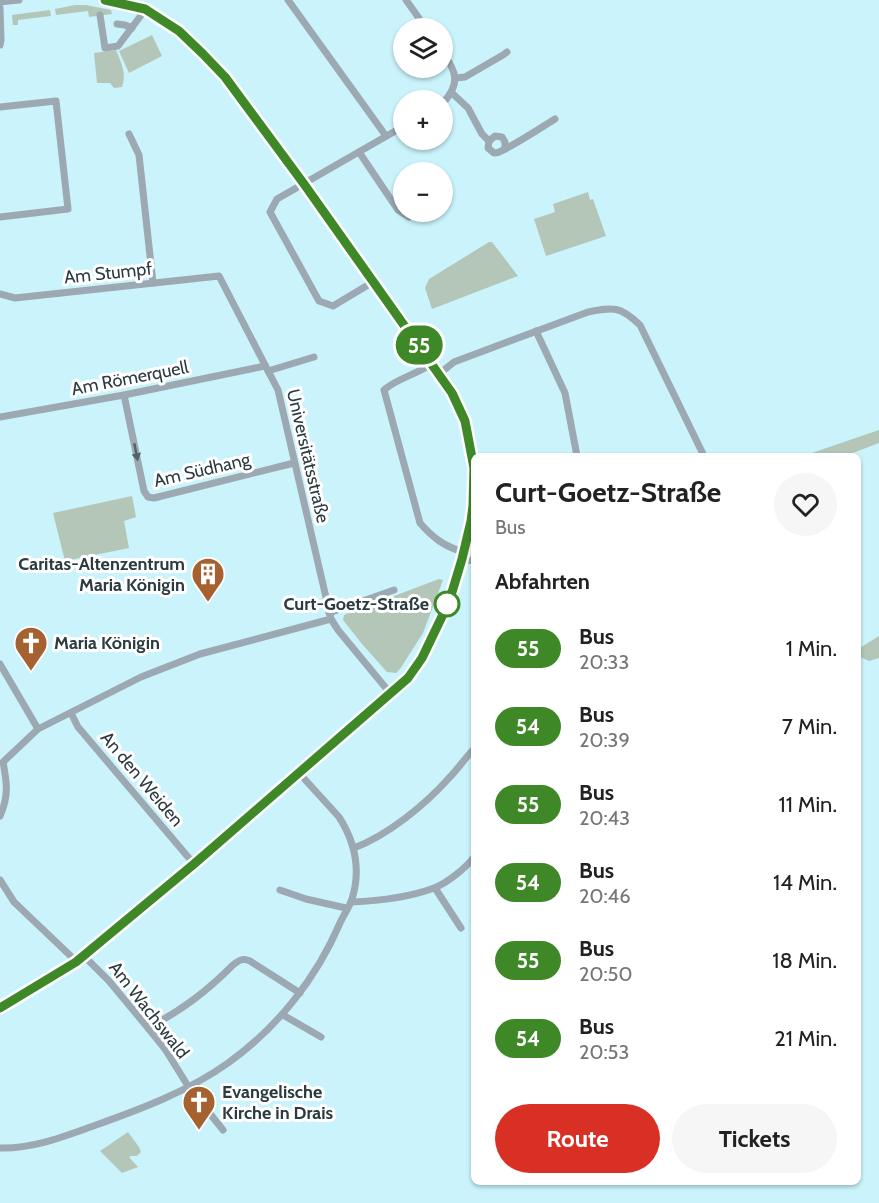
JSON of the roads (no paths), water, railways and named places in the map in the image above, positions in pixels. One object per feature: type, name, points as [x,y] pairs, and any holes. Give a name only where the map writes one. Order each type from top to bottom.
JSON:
[{"type":"street","points":[[0,2],[19,0]]},
{"type":"street","points":[[105,0],[132,2],[145,9],[179,31],[218,69],[304,184],[452,393],[465,421],[471,453]]},
{"type":"street","points":[[288,0],[386,136]]},
{"type":"street","points":[[406,0],[419,18]]},
{"type":"street","points":[[0,8],[2,40],[0,45]]},
{"type":"street","points":[[100,15],[105,48],[118,46],[145,9]]},
{"type":"street","points":[[117,24],[132,28]]},
{"type":"street","points":[[456,78],[465,77],[507,52]]},
{"type":"street","points":[[453,66],[456,78],[453,90]]},
{"type":"street","points":[[453,94],[468,108],[482,134],[489,141]]},
{"type":"street","points":[[0,107],[56,101],[68,209],[0,217]]},
{"type":"street","points":[[505,149],[505,142],[501,137],[495,136],[489,141],[488,148],[494,153],[501,153],[555,119]]},
{"type":"street","points":[[373,282],[333,306],[320,301],[270,212],[277,199],[393,132]]},
{"type":"street","points":[[129,134],[139,155],[153,283]]},
{"type":"street","points":[[359,152],[393,203]]},
{"type":"street","name":"Am Stumpf","points":[[0,294],[15,298],[219,276]]},
{"type":"street","name":"Universitätsstraße","points":[[219,276],[278,390],[330,616]]},
{"type":"street","points":[[439,374],[454,362],[588,312],[610,308],[628,314],[640,325],[703,453]]},
{"type":"street","points":[[536,331],[565,393],[576,453]]},
{"type":"street","name":"Am Römerquell","points":[[0,417],[267,368],[314,357]]},
{"type":"street","points":[[432,363],[424,369],[394,381],[384,390],[420,523],[432,537],[471,560]]},
{"type":"street","name":"Am Südhang","points":[[124,395],[144,491],[148,497],[154,498],[294,463]]},
{"type":"street","points":[[0,1008],[84,956],[194,864],[408,678],[422,658],[449,602],[463,556],[471,516]]},
{"type":"street","points":[[0,816],[6,803],[7,783],[2,763],[38,729],[141,677],[200,654],[330,616],[394,590]]},
{"type":"street","points":[[330,616],[338,630],[390,693]]},
{"type":"street","points":[[0,664],[38,729]]},
{"type":"street","name":"An den Weiden","points":[[71,713],[78,727],[194,864]]},
{"type":"street","points":[[354,848],[374,839],[412,812],[447,781],[471,753]]},
{"type":"street","points":[[0,1148],[29,1146],[68,1135],[188,1086],[227,1063],[283,1015],[318,968],[349,905],[356,882],[354,848],[348,833],[339,817],[299,773]]},
{"type":"street","points":[[280,890],[306,899],[349,905],[435,888],[454,876],[471,860]]},
{"type":"street","points":[[0,880],[14,902],[76,962]]},
{"type":"street","points":[[435,888],[461,928]]},
{"type":"street","name":"Am Wachswald","points":[[84,956],[105,977],[165,1049],[188,1086],[223,1130]]},
{"type":"street","points":[[148,1028],[199,997],[238,960],[250,961],[300,993]]},
{"type":"street","points":[[283,1015],[321,1037]]},
{"type":"place","name":"Caritas-Altenzentrum Maria Königin","points":[[208,603]]},
{"type":"place","name":"Curt-Goetz-Straße","points":[[447,604]]},
{"type":"place","name":"Maria Königin","points":[[31,672]]},
{"type":"place","name":"Evangelische Kirche in Drais","points":[[199,1131]]}]
